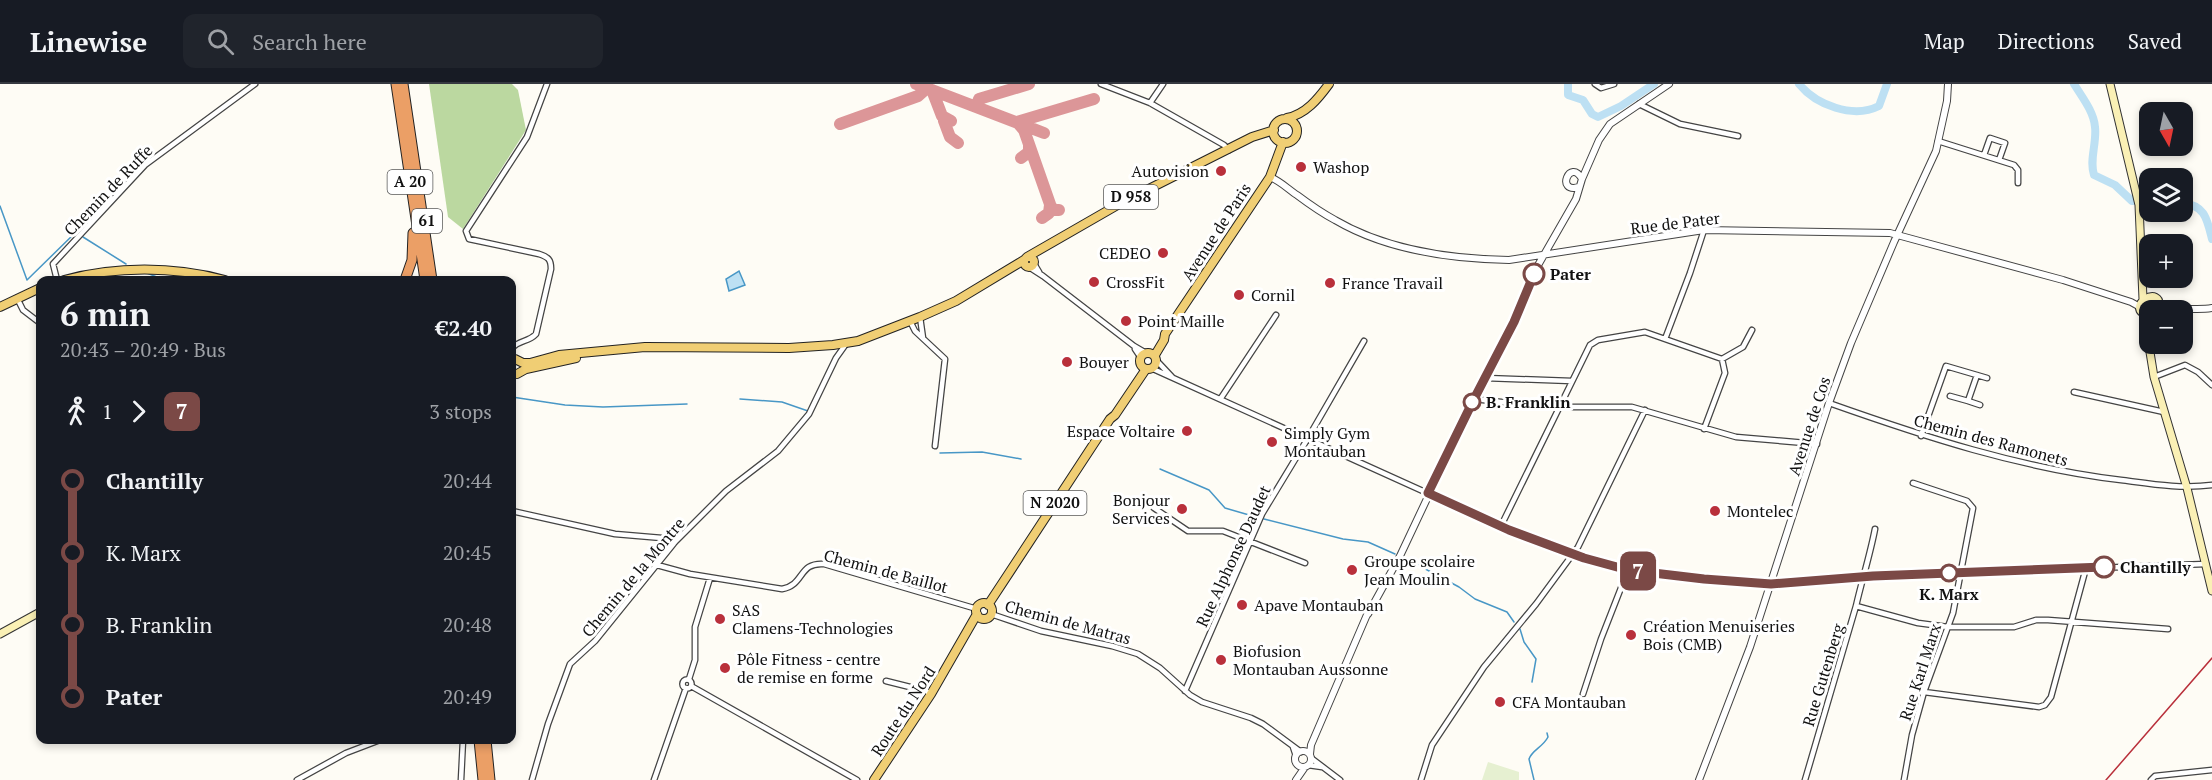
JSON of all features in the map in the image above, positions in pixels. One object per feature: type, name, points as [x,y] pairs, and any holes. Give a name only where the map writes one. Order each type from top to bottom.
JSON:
[{"type":"highway","name":"A 20","points":[[396,84],[424,276]]},
{"type":"highway","name":"A 20","points":[[403,84],[431,276]]},
{"type":"highway","name":"61","points":[[404,276],[413,247],[405,148]]},
{"type":"highway","name":"61","points":[[415,162],[438,276]]},
{"type":"highway","points":[[479,744],[483,780]]},
{"type":"highway","points":[[486,744],[490,780]]},
{"type":"main road","points":[[1309,107],[1295,117],[1276,124],[1275,137],[1283,142],[1294,138],[1309,107],[1329,84]]},
{"type":"main road","points":[[2110,84],[2139,205],[2141,234]]},
{"type":"main road","points":[[1282,120],[1290,120],[1297,128]]},
{"type":"main road","name":"D 958","points":[[516,360],[530,363],[559,355],[645,347],[769,347],[848,343],[910,321],[956,301],[1000,274],[1029,262],[1038,251],[1120,202],[1252,137],[1274,130]]},
{"type":"main road","name":"Avenue de Paris","points":[[988,604],[1161,337],[1270,177],[1283,142]]},
{"type":"main road","points":[[87,276],[115,271],[147,270],[202,276]]},
{"type":"main road","points":[[2149,288],[2155,299],[2152,300]]},
{"type":"main road","points":[[0,307],[36,290]]},
{"type":"main road","name":"D 958","points":[[769,347],[834,342],[874,334]]},
{"type":"main road","name":"D 958","points":[[516,376],[526,369],[598,352]]},
{"type":"main road","points":[[2150,354],[2154,377],[2187,488],[2212,591]]},
{"type":"main road","points":[[982,604],[988,604],[991,614],[989,617],[979,614],[982,604]]},
{"type":"main road","points":[[0,634],[36,614]]},
{"type":"main road","name":"Route du Nord","points":[[874,780],[931,694],[979,614]]},
{"type":"street","name":"Chemin de Ruffe","points":[[56,276],[53,264],[145,165],[255,84]]},
{"type":"street","points":[[517,343],[533,338],[537,334],[551,261],[548,257],[539,254],[469,238],[466,231],[527,137],[547,84]]},
{"type":"street","points":[[1101,84],[1150,103],[1224,145],[1228,150]]},
{"type":"street","points":[[1150,103],[1162,84]]},
{"type":"street","points":[[1595,84],[1601,88],[1614,84]]},
{"type":"street","points":[[1296,779],[1303,756],[1311,745],[1374,598],[1402,549],[1474,399],[1514,322],[1543,256],[1573,203],[1604,131],[1617,119],[1669,84]]},
{"type":"street","name":"Avenue de Cos","points":[[1699,780],[1750,647],[1829,403],[1851,343],[1936,151],[1948,84]]},
{"type":"street","points":[[1639,104],[1680,124],[1738,136]]},
{"type":"street","points":[[1983,155],[1990,138],[2005,143],[1999,160]]},
{"type":"street","points":[[1938,141],[2014,165],[2018,170],[2018,183]]},
{"type":"street","points":[[1573,203],[1574,196],[1566,183],[1566,177],[1583,168],[1592,159]]},
{"type":"street","points":[[1575,172],[1580,174],[1582,179]]},
{"type":"street","name":"Rue de Pater","points":[[1270,177],[1346,226],[1402,246],[1443,255],[1481,260],[1509,260],[1704,230],[1864,232],[1897,235],[2139,303]]},
{"type":"street","points":[[1569,187],[1574,189],[1579,187]]},
{"type":"street","points":[[1665,339],[1704,230]]},
{"type":"street","points":[[1029,262],[1040,274],[1172,377],[1502,526],[1574,554],[1628,570],[1771,584],[1960,572],[2206,564]]},
{"type":"street","points":[[17,298],[29,316],[36,320]]},
{"type":"street","points":[[2193,311],[2212,308]]},
{"type":"street","points":[[1221,398],[1276,315]]},
{"type":"street","points":[[920,317],[923,338]]},
{"type":"street","points":[[910,321],[915,331],[945,359],[935,446]]},
{"type":"street","points":[[1502,526],[1590,345],[1598,340],[1645,332],[1722,359],[1743,347],[1752,330]]},
{"type":"street","name":"Rue Alphonse Daudet","points":[[1185,691],[1271,497],[1364,341]]},
{"type":"street","name":"Chemin de la Montre","points":[[532,780],[548,724],[570,664],[595,641],[675,542],[726,491],[778,452],[808,414],[842,347],[848,343]]},
{"type":"street","points":[[833,345],[836,349],[836,358]]},
{"type":"street","points":[[1704,429],[1725,373],[1722,359]]},
{"type":"street","points":[[1148,360],[1172,377]]},
{"type":"street","points":[[2154,377],[2185,365],[2198,372],[2212,385]]},
{"type":"street","points":[[1921,436],[1946,366],[1988,378]]},
{"type":"street","points":[[1968,401],[1977,375]]},
{"type":"street","points":[[1485,378],[1572,381]]},
{"type":"street","points":[[2074,392],[2164,412]]},
{"type":"street","points":[[1950,396],[1980,405]]},
{"type":"street","points":[[1474,399],[1558,408],[1632,407],[1704,429],[1736,436],[1817,444]]},
{"type":"street","name":"Chemin des Ramonets","points":[[1829,403],[1921,436],[2021,464],[2070,474],[2187,488],[2212,485]]},
{"type":"street","points":[[1421,780],[1432,745],[1484,667],[1574,554],[1645,410]]},
{"type":"street","name":"Rue Karl Marx","points":[[1904,780],[1912,735],[1924,692],[1948,627],[1973,508],[1967,501],[1913,483]]},
{"type":"street","points":[[1154,508],[1188,531],[1218,530],[1305,563]]},
{"type":"street","points":[[516,512],[615,534],[662,538],[675,542]]},
{"type":"street","name":"Rue Gutenberg","points":[[1805,780],[1856,606],[1875,529]]},
{"type":"street","name":"Chemin de Baillot","points":[[657,565],[710,578],[782,589],[796,584],[809,566],[824,564],[979,614]]},
{"type":"street","points":[[1924,692],[2039,707],[2045,705],[2051,697],[2086,568]]},
{"type":"street","points":[[1583,694],[1601,639],[1628,570]]},
{"type":"street","points":[[654,780],[688,687],[692,682],[689,680],[695,660],[695,627],[710,578]]},
{"type":"street","points":[[1856,606],[1918,623],[1948,627],[2013,627],[2036,620],[2168,629]]},
{"type":"street","name":"Chemin de Matras","points":[[991,614],[1051,633],[1130,651],[1155,664],[1185,691],[1202,702],[1263,724],[1303,756],[1340,780]]},
{"type":"street","points":[[689,680],[682,682],[857,780]]},
{"type":"street","points":[[886,681],[931,694]]},
{"type":"street","points":[[297,780],[346,753],[370,744]]},
{"type":"street","points":[[461,780],[463,744]]},
{"type":"street","points":[[1303,756],[1307,766]]},
{"type":"street","points":[[1303,756],[1307,766]]},
{"type":"street","points":[[1296,779],[1307,766]]},
{"type":"street","name":"Chemin de Matras","points":[[1307,766],[1324,768]]},
{"type":"street","points":[[2151,780],[2155,776],[2212,770]]},
{"type":"green space","points":[[429,84],[512,84],[518,90],[526,130],[463,229],[448,217]]},
{"type":"green space","points":[[1488,762],[1519,772],[1519,780],[1482,780]]},
{"type":"water","points":[[739,271],[745,285],[729,291],[726,279]]},
{"type":"waterway","points":[[1568,84],[1568,95],[1583,100],[1592,114],[1598,117],[1621,106],[1654,84]]},
{"type":"waterway","points":[[1799,84],[1806,92],[1825,104],[1858,111],[1879,106],[1887,84]]},
{"type":"waterway","points":[[2074,84],[2094,121],[2092,163],[2094,175],[2115,185],[2132,201],[2139,201]]},
{"type":"waterway","points":[[0,206],[27,280],[76,232]]},
{"type":"waterway","points":[[2193,206],[2204,214],[2212,239]]},
{"type":"waterway","points":[[83,237],[126,264]]},
{"type":"waterway","points":[[147,273],[154,276]]},
{"type":"waterway","points":[[516,398],[565,405],[603,407],[687,404]]},
{"type":"waterway","points":[[740,399],[782,402],[808,411]]},
{"type":"waterway","points":[[940,453],[982,452],[1021,459]]},
{"type":"waterway","points":[[1160,469],[1209,490],[1225,508],[1256,517]]},
{"type":"waterway","points":[[1264,519],[1343,539],[1368,542],[1395,554]]},
{"type":"waterway","points":[[1403,557],[1459,587],[1475,599],[1507,612],[1514,622]]},
{"type":"waterway","points":[[1520,629],[1524,642],[1536,659],[1532,682]]},
{"type":"waterway","points":[[1534,780],[1529,759],[1546,740],[1547,733]]},
{"type":"taxiway","points":[[916,84],[1044,133]]},
{"type":"taxiway","points":[[976,107],[979,99],[1029,84]]},
{"type":"taxiway","points":[[840,124],[918,96],[927,88]]},
{"type":"taxiway","points":[[932,90],[942,116],[951,121]]},
{"type":"taxiway","points":[[1017,122],[1094,99]]},
{"type":"taxiway","points":[[944,121],[950,137],[958,143]]},
{"type":"taxiway","points":[[1018,123],[1024,130],[1051,207],[1059,210]]},
{"type":"taxiway","points":[[1021,158],[1029,152],[1029,144]]},
{"type":"taxiway","points":[[1042,218],[1049,213],[1050,205]]},
{"type":"railway","points":[[2106,780],[2212,658]]},
{"type":"bus line","name":"7","points":[[1534,274],[1514,322],[1428,493],[1563,552],[1628,570],[1704,579],[1771,584],[1873,576],[2104,567]]},
{"type":"place","name":"Washop","points":[[1301,167]]},
{"type":"place","name":"Autovision","points":[[1221,171]]},
{"type":"place","name":"CEDEO","points":[[1163,253]]},
{"type":"place","name":"Pater","points":[[1534,274]]},
{"type":"place","name":"CrossFit","points":[[1094,282]]},
{"type":"place","name":"France Travail","points":[[1330,283]]},
{"type":"place","name":"Cornil","points":[[1239,295]]},
{"type":"place","name":"Point Maille","points":[[1126,321]]},
{"type":"place","name":"Bouyer","points":[[1067,362]]},
{"type":"place","name":"B. Franklin","points":[[1472,402]]},
{"type":"place","name":"Espace Voltaire","points":[[1187,431]]},
{"type":"place","name":"Simply Gym Montauban","points":[[1272,442]]},
{"type":"place","name":"Bonjour Services","points":[[1182,509]]},
{"type":"place","name":"Montelec","points":[[1715,511]]},
{"type":"place","name":"Chantilly","points":[[2104,567]]},
{"type":"place","name":"Groupe scolaire Jean Moulin","points":[[1352,570]]},
{"type":"place","name":"K. Marx","points":[[1949,573]]},
{"type":"place","name":"Apave Montauban","points":[[1242,605]]},
{"type":"place","name":"SAS Clamens-Technologies","points":[[720,619]]},
{"type":"place","name":"Création Menuiseries Bois (CMB)","points":[[1631,635]]},
{"type":"place","name":"Biofusion Montauban Aussonne","points":[[1221,660]]},
{"type":"place","name":"Pôle Fitness - centre de remise en forme","points":[[725,668]]},
{"type":"place","name":"CFA Montauban","points":[[1500,702]]}]
